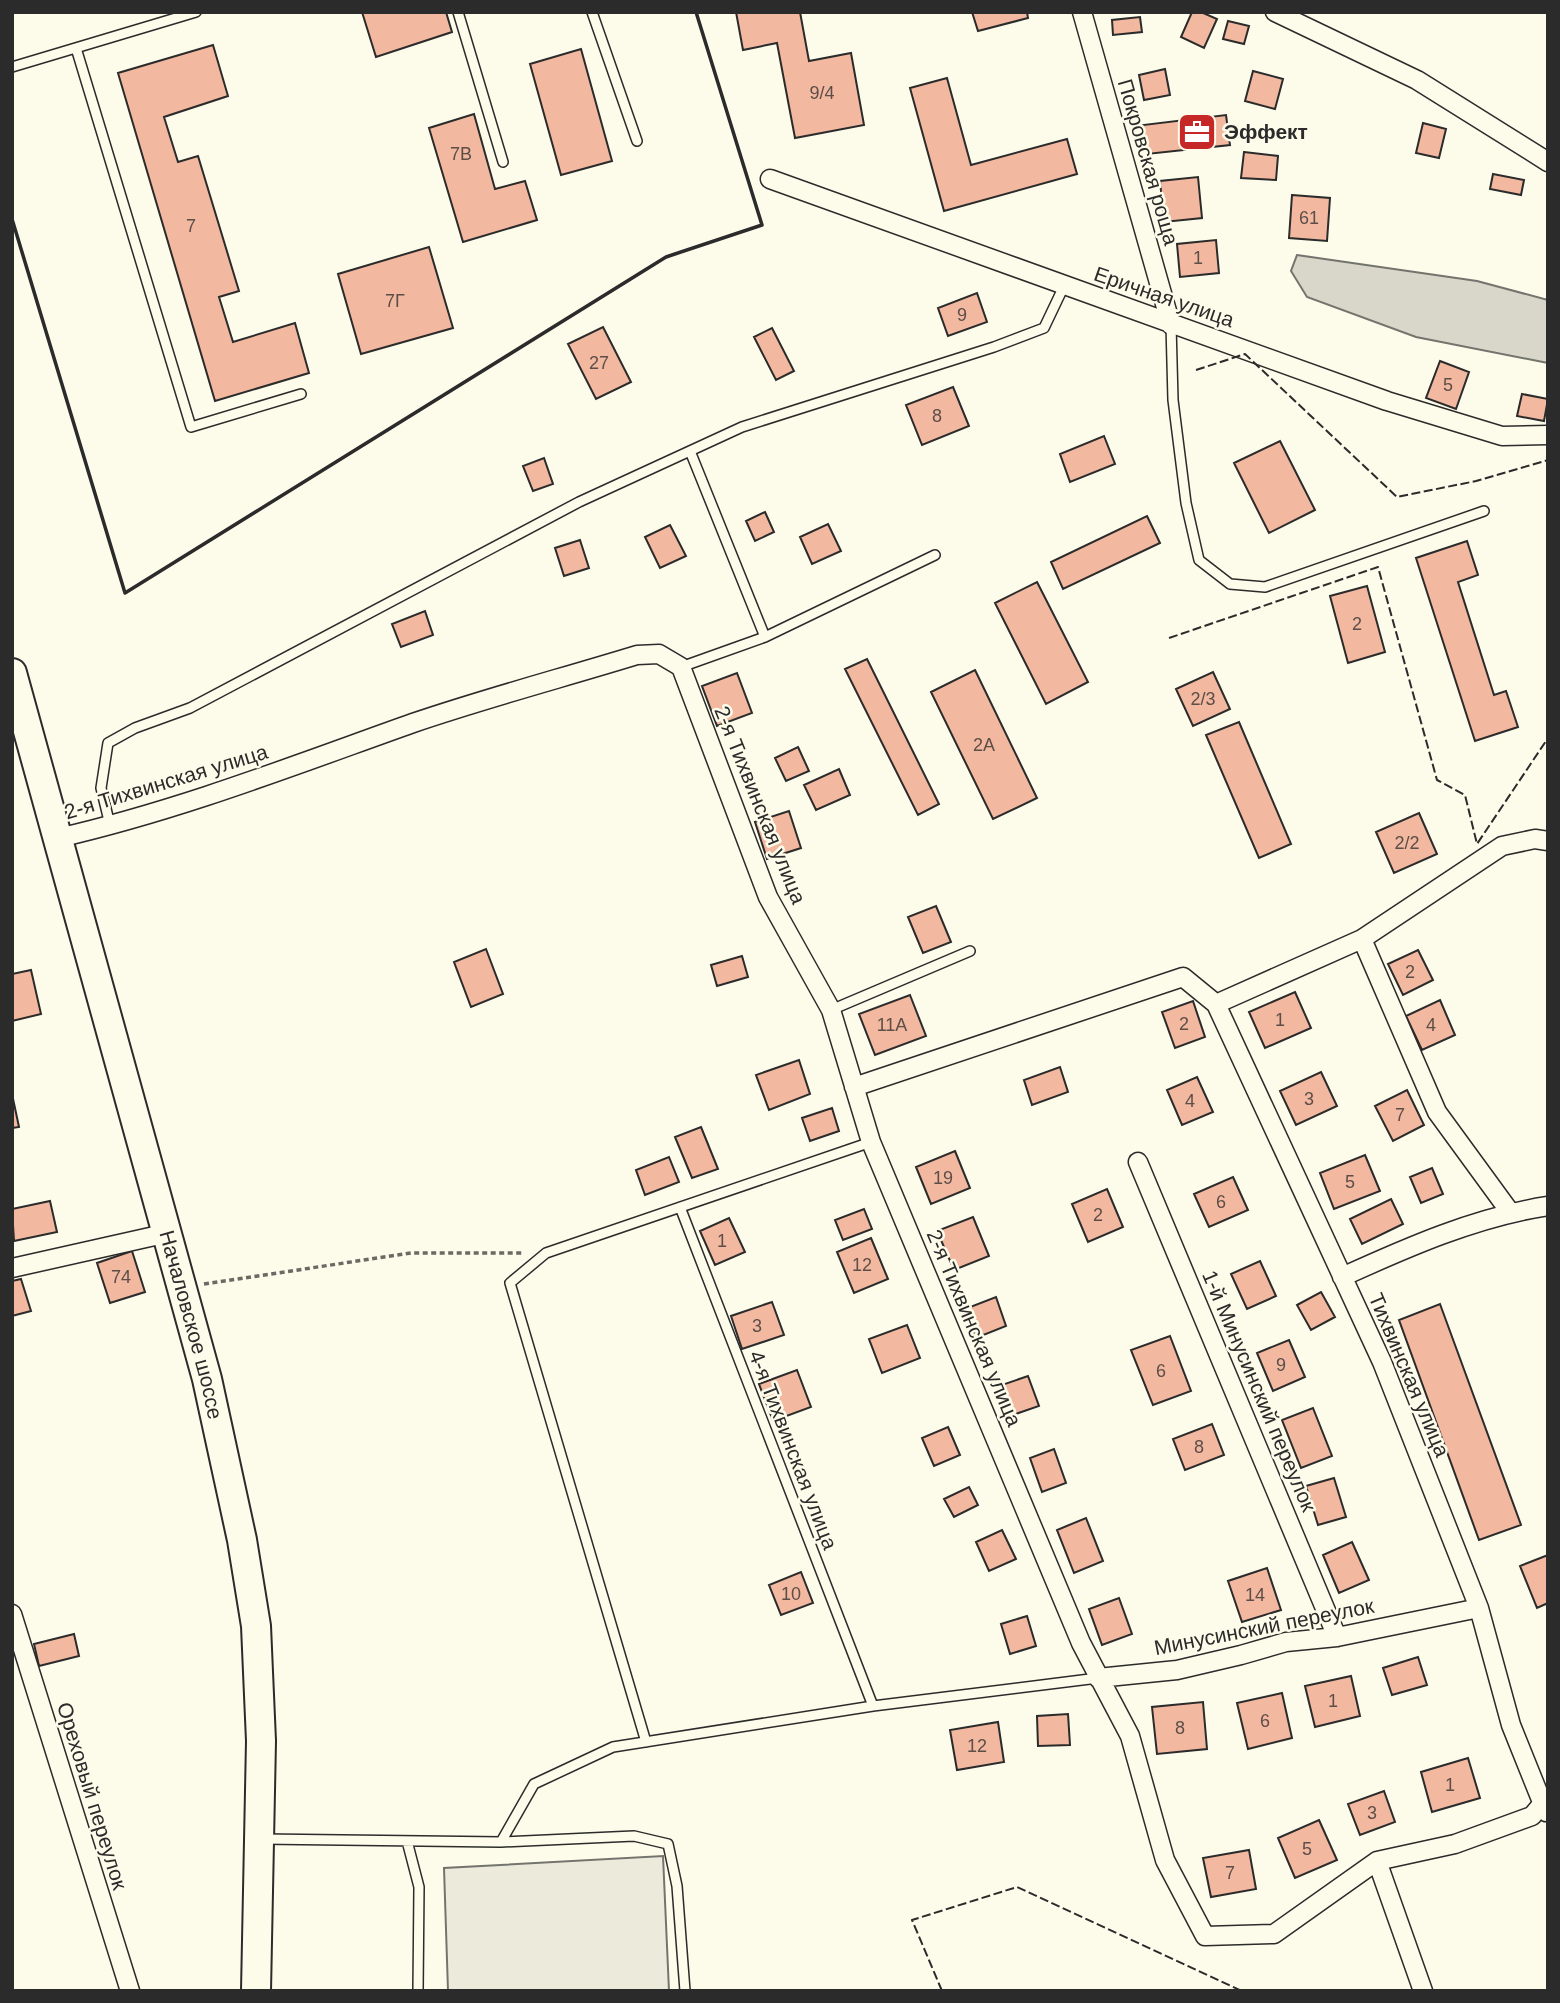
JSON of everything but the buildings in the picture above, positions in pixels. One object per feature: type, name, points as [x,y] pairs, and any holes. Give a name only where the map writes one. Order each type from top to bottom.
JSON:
[{"type":"main road","name":"Началовское шоссе","points":[[12,673],[207,1379],[242,1539],[256,1626],[261,1741],[256,1991]]},
{"type":"street","name":"Покровская роща","points":[[1082,12],[1171,325]]},
{"type":"street","points":[[1275,12],[1417,80],[1548,162]]},
{"type":"street","name":"Еричная улица","points":[[770,179],[1387,401],[1502,436],[1548,435]]},
{"type":"street","name":"2-я Тихвинская улица","points":[[58,838],[110,826],[239,786],[416,722],[637,656],[659,654],[681,667],[768,897],[831,1010],[871,1142],[1081,1643],[1130,1735],[1165,1860],[1205,1936],[1274,1934],[1377,1861]]},
{"type":"street","points":[[1216,1004],[1362,939],[1502,846],[1535,839],[1548,841]]},
{"type":"street","points":[[1362,939],[1437,1112],[1510,1212]]},
{"type":"street","name":"Тихвинская улица","points":[[854,1087],[1183,977],[1216,1004],[1382,1362],[1479,1608],[1511,1725],[1546,1805]]},
{"type":"street","name":"1-й Минусинский переулок","points":[[1138,1162],[1338,1637]]},
{"type":"street","points":[[1342,1277],[1398,1251],[1510,1212],[1548,1206]]},
{"type":"street","points":[[12,1268],[168,1233]]},
{"type":"street","name":"Минусинский переулок","points":[[1098,1678],[1177,1670],[1286,1642],[1338,1637],[1479,1608]]},
{"type":"street","name":"Ореховый переулок","points":[[12,1614],[130,1991]]},
{"type":"street","points":[[1423,1991],[1377,1861],[1455,1843],[1532,1816],[1546,1805]]},
{"type":"lane","points":[[12,67],[196,12]]},
{"type":"lane","points":[[458,12],[503,162]]},
{"type":"lane","points":[[592,12],[637,141]]},
{"type":"lane","points":[[76,48],[191,428],[301,394]]},
{"type":"lane","points":[[110,826],[101,788],[108,743],[135,728],[190,708],[579,502],[742,427],[993,348],[1044,328],[1064,286]]},
{"type":"lane","points":[[1171,325],[1173,400],[1186,503],[1199,560],[1230,584],[1265,587],[1484,510]]},
{"type":"lane","points":[[690,451],[765,637]]},
{"type":"lane","points":[[681,667],[765,637],[935,555]]},
{"type":"lane","points":[[831,1010],[970,951]]},
{"type":"lane","points":[[646,1742],[510,1283],[546,1253],[871,1142]]},
{"type":"lane","name":"4-я Тихвинская улица","points":[[680,1207],[873,1706]]},
{"type":"lane","points":[[501,1842],[534,1784],[614,1747],[873,1706],[1098,1678]]},
{"type":"lane","points":[[260,1839],[501,1842],[634,1836],[668,1844],[677,1886],[685,1991]]},
{"type":"lane","points":[[407,1841],[419,1887],[418,1991]]},
{"type":"path","points":[[182,1287],[411,1253],[546,1253]]},
{"type":"shaded area","points":[[1297,255],[1477,281],[1548,300],[1548,363],[1416,337],[1307,297],[1291,271]]},
{"type":"shaded area","points":[[663,1856],[669,1991],[448,1991],[444,1868]]},
{"type":"fence","points":[[1196,370],[1245,354],[1397,497],[1476,481],[1548,460]]},
{"type":"fence","points":[[1169,638],[1378,567],[1437,780],[1465,795],[1477,844],[1548,738]]},
{"type":"fence","points":[[942,1991],[912,1920],[1017,1887],[1242,1991]]},
{"type":"wall","points":[[12,219],[125,593],[666,257],[762,225],[696,12]]},
{"type":"place","name":"Эффект","points":[[1197,132]]}]
